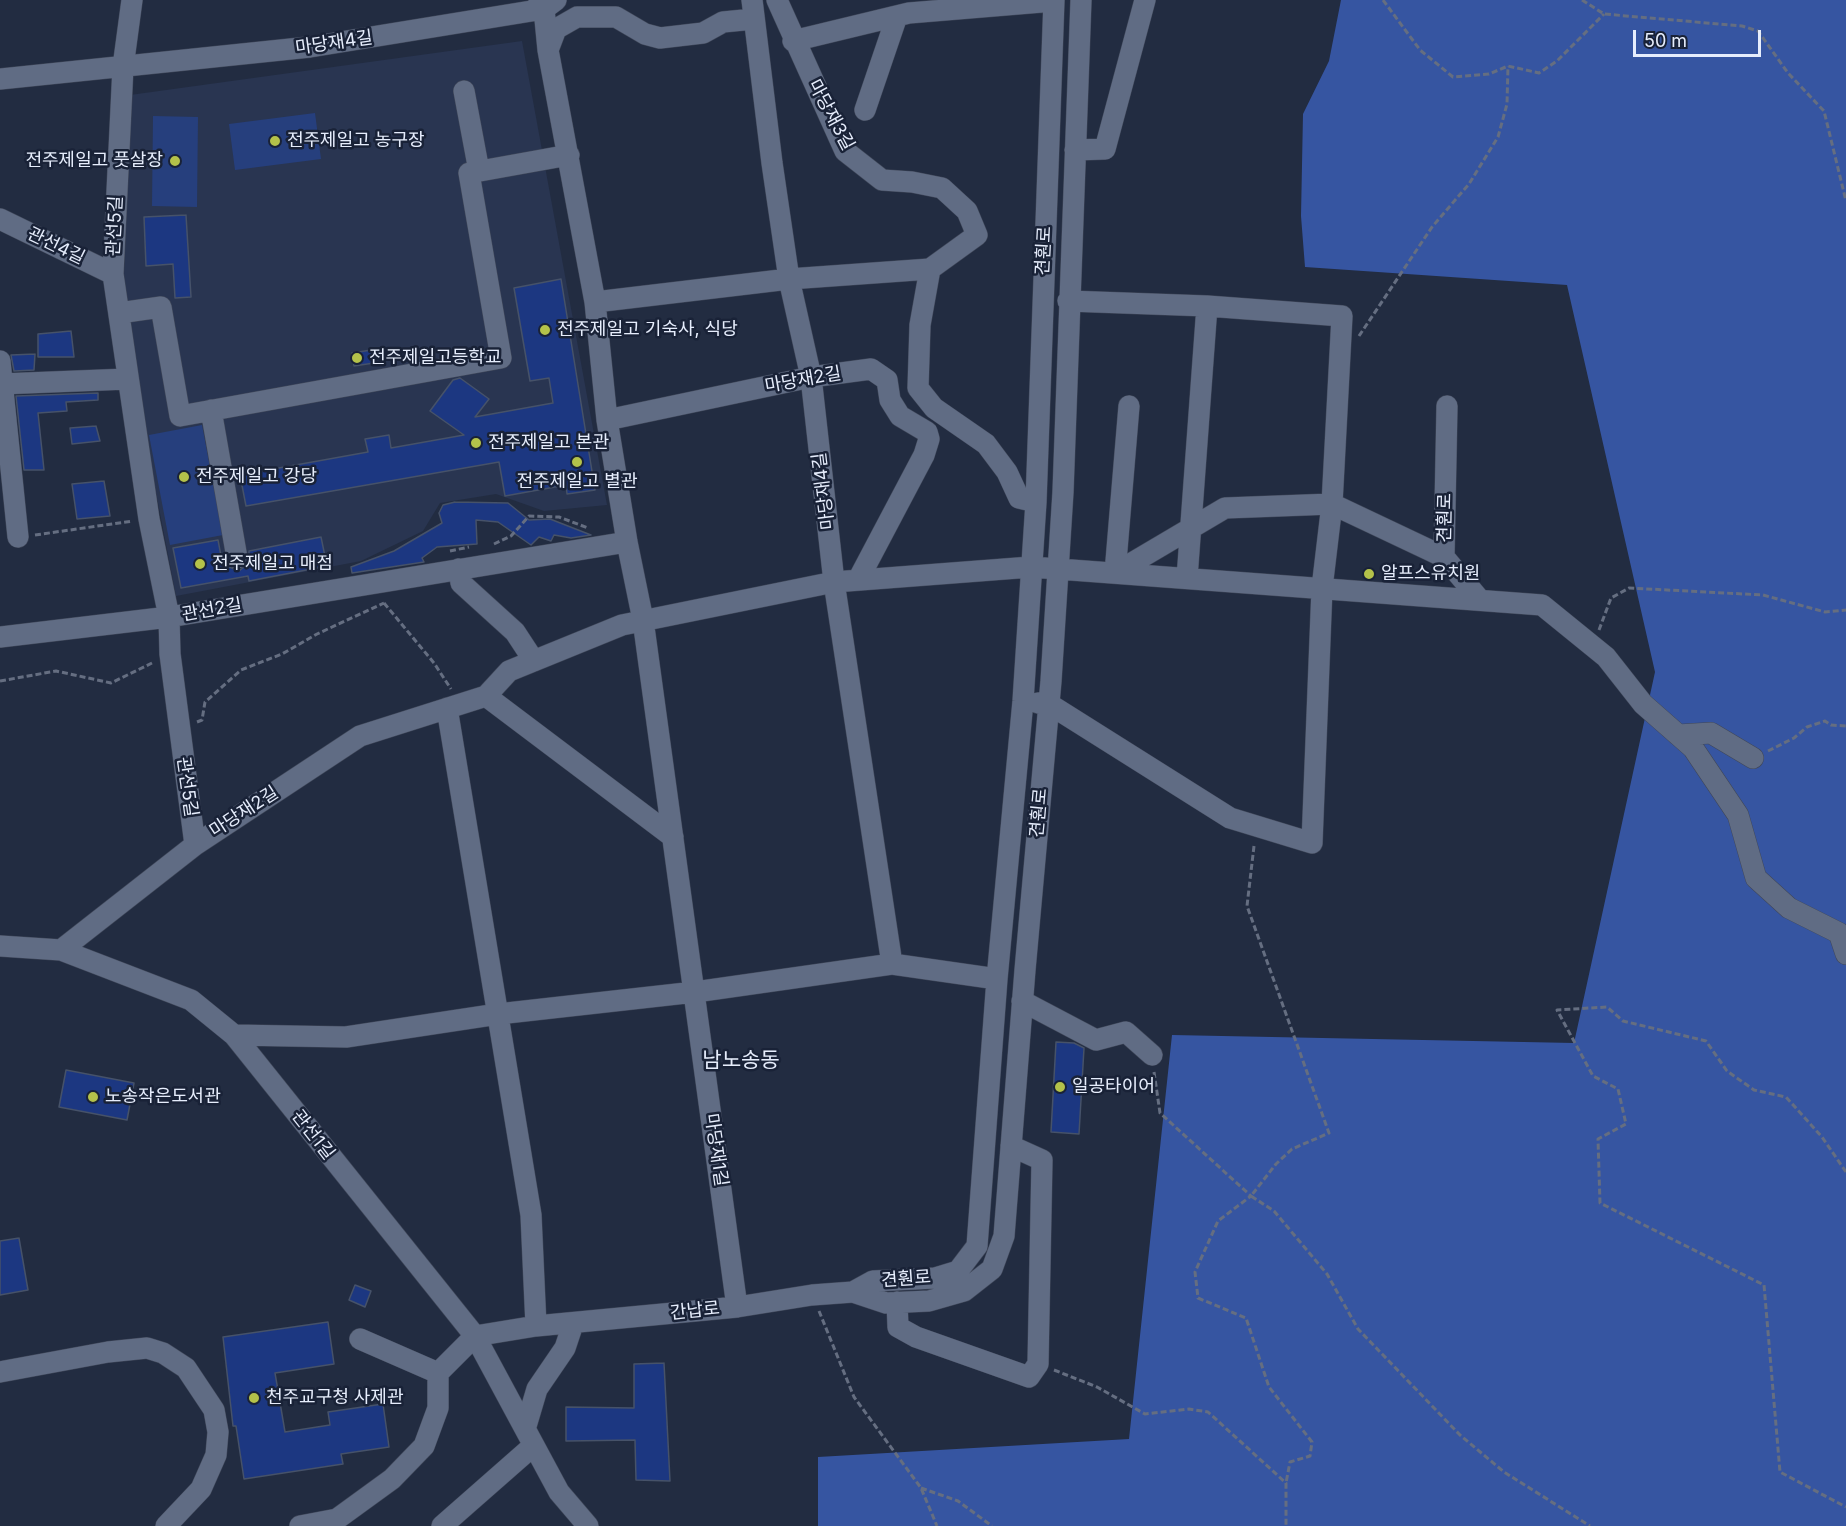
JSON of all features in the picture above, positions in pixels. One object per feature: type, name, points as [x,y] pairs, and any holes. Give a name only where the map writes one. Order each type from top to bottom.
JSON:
[{"type":"street","name":"관선5길","points":[[132,0],[123,67],[113,274],[149,519],[169,617],[170,654],[195,845]]},
{"type":"street","points":[[777,0],[793,41],[905,10]]},
{"type":"street","name":"견훤로","points":[[853,1292],[873,1281],[935,1278],[958,1271],[977,1246],[1023,702],[1036,502],[1054,0],[905,10]]},
{"type":"street","name":"견훤로","points":[[853,1292],[886,1303],[929,1301],[964,1291],[992,1269],[1004,1236],[1022,1001],[1049,704],[1063,492],[1068,301],[1081,0]]},
{"type":"street","points":[[1075,150],[1105,149],[1145,0]]},
{"type":"street","name":"마당재4길","points":[[123,67],[310,47],[546,3],[548,50],[569,155]]},
{"type":"street","name":"마당재4길","points":[[548,50],[556,29],[577,17],[616,17],[645,34],[660,38],[703,33],[753,10],[789,279],[811,377],[834,582],[892,964]]},
{"type":"street","points":[[865,110],[905,10]]},
{"type":"street","name":"마당재3길","points":[[793,41],[845,151],[882,180],[912,182],[942,188],[967,211],[977,235],[930,269]]},
{"type":"street","points":[[0,79],[123,67]]},
{"type":"street","points":[[464,91],[479,171]]},
{"type":"street","points":[[119,313],[161,307],[180,416],[501,358],[469,173],[569,155],[595,302],[607,420],[627,542],[643,620],[673,837]]},
{"type":"street","name":"관선4길","points":[[0,219],[113,274]]},
{"type":"street","points":[[595,302],[789,279],[930,269],[920,325],[918,388],[934,408],[986,444],[1007,472],[1019,498],[1036,502]]},
{"type":"street","points":[[1023,702],[1049,704],[1230,818],[1312,843],[1322,588],[1332,504],[1342,316],[1207,306],[1068,301]]},
{"type":"street","points":[[1187,578],[1207,306]]},
{"type":"street","points":[[0,361],[18,537]]},
{"type":"street","name":"마당재2길","points":[[607,420],[811,377],[871,369],[887,380],[890,400],[900,416],[927,432],[929,439],[924,455],[858,580]]},
{"type":"street","points":[[1,384],[128,379]]},
{"type":"street","points":[[1115,573],[1129,406]]},
{"type":"street","name":"견훤로","points":[[1444,557],[1447,406]]},
{"type":"street","points":[[211,410],[237,558]]},
{"type":"street","name":"견훤로","points":[[1115,573],[1191,526],[1226,508],[1332,504],[1444,557],[1480,600]]},
{"type":"street","points":[[534,661],[515,632],[461,583],[452,562],[591,548],[627,542]]},
{"type":"street","name":"관선2길","points":[[0,637],[169,617],[424,574],[452,562]]},
{"type":"street","points":[[673,837],[486,696],[509,671],[622,625],[834,582],[1031,567],[1542,604],[1606,657],[1643,704],[1693,748],[1738,815],[1755,878],[1790,908],[1839,933],[1846,954]]},
{"type":"street","name":"마당재2길","points":[[61,950],[195,845],[360,736],[486,696]]},
{"type":"street","points":[[453,706],[470,850],[531,1215],[536,1326]]},
{"type":"street","points":[[1678,735],[1711,733],[1753,758]]},
{"type":"street","name":"마당재1길","points":[[673,837],[737,1307]]},
{"type":"street","name":"관선1길","points":[[0,946],[61,950],[191,1000],[234,1035],[475,1336],[560,1492],[588,1526]]},
{"type":"street","points":[[234,1035],[346,1037],[498,1014],[695,992],[892,964],[998,979]]},
{"type":"street","points":[[1022,1001],[1095,1040],[1126,1032],[1152,1055]]},
{"type":"street","points":[[897,1302],[898,1327],[916,1337],[1029,1377],[1038,1364],[1042,1160],[1011,1146]]},
{"type":"street","name":"간납로","points":[[475,1336],[536,1326],[737,1307],[812,1295],[853,1292]]},
{"type":"street","points":[[526,1426],[537,1389],[564,1348],[573,1324]]},
{"type":"street","points":[[305,1526],[338,1519],[392,1479],[424,1446],[438,1408],[438,1373],[475,1336]]},
{"type":"street","points":[[360,1338],[438,1373]]},
{"type":"street","points":[[0,1372],[108,1352],[147,1348],[163,1353],[186,1368],[214,1410],[218,1432],[216,1455],[201,1489],[166,1526]]},
{"type":"street","points":[[442,1526],[533,1446]]},
{"type":"path","points":[[1383,0],[1420,50],[1453,77],[1489,74],[1508,66],[1539,73],[1557,61],[1604,14]]},
{"type":"path","points":[[1582,0],[1604,14],[1742,26],[1758,31],[1788,74],[1824,111],[1846,201]]},
{"type":"path","points":[[1340,345],[1361,335],[1408,260],[1432,227],[1469,184],[1498,137],[1507,104],[1508,66]]},
{"type":"path","points":[[487,545],[512,536],[529,516],[559,517],[588,528],[591,548]]},
{"type":"path","points":[[18,537],[149,519]]},
{"type":"path","points":[[452,562],[453,549],[479,546]]},
{"type":"path","points":[[1606,657],[1599,632],[1606,607],[1617,592],[1629,588],[1763,595],[1825,612],[1846,610]]},
{"type":"path","name":"관선5길","points":[[180,730],[202,720],[206,702],[241,670],[282,654],[384,603],[434,663],[453,706]]},
{"type":"path","points":[[0,681],[56,671],[111,683],[170,654]]},
{"type":"path","points":[[1753,758],[1816,724],[1825,721],[1831,725],[1846,726]]},
{"type":"path","points":[[1257,826],[1247,906],[1329,1133],[1292,1149],[1276,1164],[1251,1196],[1218,1221],[1195,1272],[1198,1298],[1246,1318],[1269,1387],[1312,1442],[1310,1456],[1290,1462],[1286,1483],[1286,1526]]},
{"type":"path","points":[[1846,1172],[1822,1137],[1786,1097],[1754,1090],[1745,1084],[1727,1071],[1706,1041],[1623,1021],[1606,1007],[1557,1010],[1593,1076],[1618,1089],[1626,1124],[1598,1139],[1600,1203],[1764,1285],[1780,1472],[1846,1507]]},
{"type":"path","points":[[1152,1055],[1160,1113],[1251,1196],[1274,1211],[1327,1274],[1358,1329],[1460,1435],[1504,1472],[1590,1526]]},
{"type":"path","points":[[812,1295],[854,1397],[921,1488],[937,1526]]},
{"type":"path","points":[[1038,1364],[1097,1387],[1145,1414],[1189,1409],[1208,1412],[1286,1483]]},
{"type":"path","points":[[921,1488],[958,1502],[993,1526]]},
{"type":"shaded area","points":[[1341,0],[1846,0],[1846,1526],[818,1526],[818,1457],[1129,1439],[1172,1035],[1574,1043],[1655,672],[1567,285],[1305,267],[1301,216],[1303,114],[1329,61]]},
{"type":"shaded area","name":"전주제일고등학교","points":[[522,41],[607,505],[544,511],[496,494],[440,503],[423,531],[361,561],[176,596],[142,420],[124,275],[130,95]]},
{"type":"shaded area","name":"전주제일고 농구장","points":[[315,113],[321,159],[235,170],[229,124]]},
{"type":"shaded area","name":"전주제일고 풋살장","points":[[153,116],[198,117],[197,207],[152,206]]},
{"type":"shaded area","name":"전주제일고 강당","points":[[202,425],[223,535],[170,545],[149,435]]},
{"type":"building","points":[[186,215],[191,297],[175,298],[173,264],[146,266],[144,217]]},
{"type":"building","points":[[561,279],[595,490],[567,494],[566,485],[505,496],[499,462],[246,506],[240,475],[368,452],[365,439],[389,435],[391,448],[464,435],[430,411],[453,380],[460,378],[489,399],[475,417],[553,403],[549,378],[530,381],[514,288]]},
{"type":"building","points":[[71,331],[74,357],[38,357],[38,334]]},
{"type":"building","points":[[371,350],[374,363],[354,366],[352,353]]},
{"type":"building","points":[[35,354],[34,370],[14,371],[11,355]]},
{"type":"building","points":[[98,393],[98,400],[66,402],[67,411],[38,413],[44,470],[24,470],[16,396]]},
{"type":"building","points":[[96,426],[100,441],[72,444],[70,428]]},
{"type":"building","points":[[104,481],[110,516],[77,519],[72,484]]},
{"type":"building","points":[[455,502],[508,503],[529,520],[550,519],[591,535],[571,538],[554,535],[551,541],[539,537],[531,545],[498,522],[476,520],[477,544],[437,547],[422,558],[424,562],[352,573],[351,567],[394,551],[442,523],[439,513],[443,505]]},
{"type":"building","points":[[321,537],[327,566],[249,581],[248,576],[181,588],[173,548],[218,540],[221,556],[224,555],[227,566],[239,571],[249,563],[249,551]]},
{"type":"building","points":[[1056,1042],[1074,1043],[1084,1048],[1079,1134],[1051,1132]]},
{"type":"building","points":[[66,1070],[134,1083],[127,1120],[59,1107]]},
{"type":"building","points":[[19,1238],[28,1290],[0,1295],[0,1241]]},
{"type":"building","points":[[355,1285],[371,1291],[365,1307],[349,1300]]},
{"type":"building","name":"천주교구청 사제관","points":[[328,1322],[334,1364],[275,1373],[285,1432],[330,1425],[328,1412],[383,1404],[389,1447],[341,1454],[343,1464],[244,1479],[236,1426],[233,1426],[223,1337]]},
{"type":"building","points":[[664,1363],[670,1481],[636,1480],[635,1440],[566,1441],[566,1407],[634,1408],[634,1364]]},
{"type":"place","name":"전주제일고 농구장","points":[[275,141]]},
{"type":"place","name":"전주제일고 풋살장","points":[[175,161]]},
{"type":"place","name":"전주제일고 기숙사, 식당","points":[[545,330]]},
{"type":"place","name":"전주제일고등학교","points":[[357,358]]},
{"type":"place","name":"전주제일고 본관","points":[[476,443]]},
{"type":"place","name":"전주제일고 별관","points":[[577,462]]},
{"type":"place","name":"전주제일고 강당","points":[[184,477]]},
{"type":"place","name":"전주제일고 매점","points":[[200,564]]},
{"type":"place","name":"알프스유치원","points":[[1369,574]]},
{"type":"place","name":"일공타이어","points":[[1060,1087]]},
{"type":"place","name":"노송작은도서관","points":[[93,1097]]},
{"type":"place","name":"천주교구청 사제관","points":[[254,1398]]},
{"type":"district","name":"남노송동","points":[[741,1061]]}]
